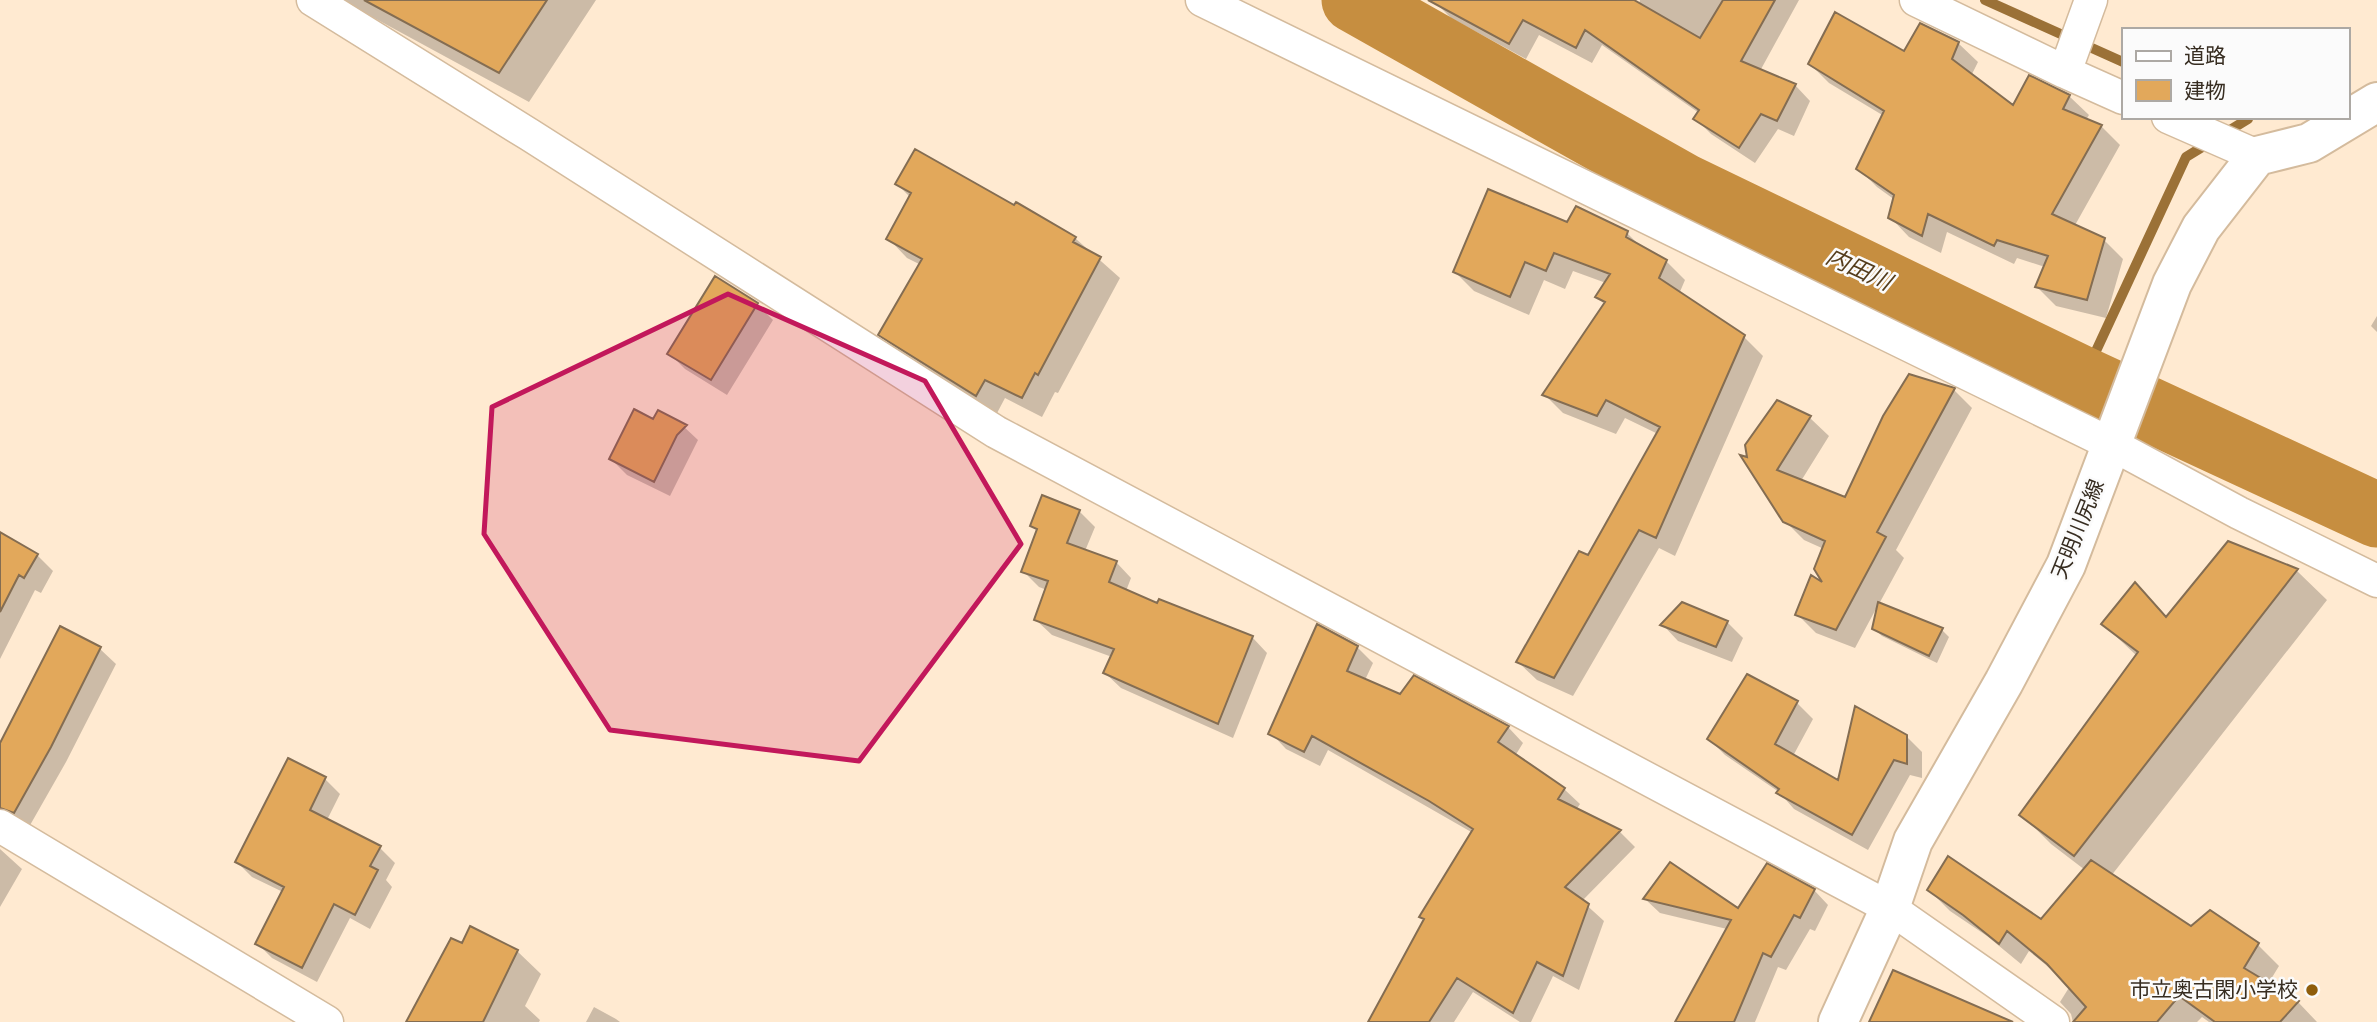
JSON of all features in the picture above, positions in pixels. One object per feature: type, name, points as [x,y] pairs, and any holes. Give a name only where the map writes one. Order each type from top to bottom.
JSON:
[{"type":"main road","points":[[2349,119],[2377,102]]},
{"type":"main road","points":[[2257,156],[2309,143],[2349,119]]},
{"type":"main road","name":"天明川尻線","points":[[1838,1022],[1890,908],[1913,841],[2004,682],[2066,565],[2172,284],[2201,228],[2257,156]]},
{"type":"street","points":[[313,0],[996,432],[1890,908],[2053,1022]]},
{"type":"street","points":[[1202,0],[2114,436],[2239,513],[2377,581]]},
{"type":"street","points":[[1916,0],[2122,97]]},
{"type":"street","points":[[2065,72],[2091,0]]},
{"type":"street","points":[[2173,119],[2257,156]]},
{"type":"street","points":[[0,826],[327,1022]]},
{"type":"highlighted area","points":[[728,294],[925,381],[1021,544],[859,761],[610,730],[484,534],[492,407]]},
{"type":"building","points":[[364,0],[547,0],[499,73]]},
{"type":"building","points":[[1428,0],[1634,0],[1700,38],[1723,0],[1775,0],[1741,61],[1796,84],[1777,121],[1761,114],[1739,148],[1693,119],[1699,110],[1585,30],[1576,48],[1523,20],[1509,44]]},
{"type":"building","points":[[1835,12],[1904,51],[1920,23],[1959,42],[1952,59],[2013,105],[2029,75],[2070,95],[2063,109],[2102,125],[2052,214],[2105,238],[2087,300],[2035,287],[2048,256],[1997,240],[1994,246],[1928,214],[1922,236],[1888,218],[1894,195],[1856,169],[1884,111],[1808,64]]},
{"type":"building","points":[[915,149],[1014,205],[1016,202],[1076,237],[1073,242],[1101,257],[1038,375],[1035,373],[1022,398],[985,380],[976,396],[878,335],[922,259],[886,239],[911,193],[895,184]]},
{"type":"building","points":[[1488,189],[1567,222],[1576,206],[1628,231],[1626,237],[1667,260],[1659,278],[1745,335],[1656,538],[1639,530],[1554,678],[1516,662],[1579,551],[1588,555],[1660,427],[1606,400],[1597,416],[1542,395],[1605,302],[1595,297],[1610,274],[1554,253],[1546,271],[1525,262],[1510,297],[1453,272]]},
{"type":"building","points":[[715,276],[758,303],[711,380],[667,354]]},
{"type":"building","points":[[1909,374],[1955,388],[1877,532],[1886,537],[1836,630],[1795,615],[1811,575],[1822,582],[1814,569],[1825,541],[1783,522],[1740,455],[1747,457],[1745,445],[1777,400],[1811,416],[1777,470],[1845,497],[1883,416]]},
{"type":"building","points":[[634,409],[653,419],[658,410],[687,425],[677,435],[654,482],[609,459]]},
{"type":"building","points":[[1042,495],[1080,510],[1067,543],[1117,561],[1109,582],[1157,603],[1159,599],[1253,636],[1218,724],[1103,673],[1114,649],[1034,620],[1048,581],[1021,572],[1037,529],[1030,526]]},
{"type":"building","points":[[0,532],[38,554],[24,578],[19,575],[0,612]]},
{"type":"building","points":[[2228,541],[2298,569],[2074,856],[2019,815],[2138,652],[2101,624],[2135,582],[2166,617]]},
{"type":"building","points":[[1682,602],[1728,621],[1716,647],[1660,625]]},
{"type":"building","points":[[1878,602],[1943,628],[1929,656],[1872,629]]},
{"type":"building","points":[[1317,624],[1358,646],[1347,671],[1400,694],[1414,675],[1509,726],[1498,742],[1565,788],[1558,799],[1621,830],[1565,887],[1589,904],[1563,976],[1537,962],[1513,1013],[1457,978],[1429,1022],[1368,1022],[1424,919],[1419,917],[1473,829],[1429,801],[1312,736],[1304,752],[1268,734]]},
{"type":"building","points":[[60,626],[101,647],[51,747],[14,813],[0,808],[0,743]]},
{"type":"building","points":[[1747,674],[1798,701],[1775,744],[1838,780],[1855,706],[1907,735],[1907,764],[1894,760],[1852,835],[1776,793],[1779,789],[1707,739]]},
{"type":"building","points":[[288,758],[326,777],[310,810],[381,846],[370,866],[378,870],[355,915],[334,904],[302,968],[255,944],[284,887],[235,862]]},
{"type":"building","points":[[1948,856],[2041,919],[2091,860],[2191,926],[2210,910],[2259,943],[2244,968],[2299,1001],[2280,1022],[2215,1022],[2179,996],[2157,1022],[2073,1022],[2086,1007],[2047,964],[2007,931],[1999,944],[1927,890]]},
{"type":"building","points":[[1670,862],[1738,908],[1767,863],[1815,889],[1800,918],[1794,915],[1771,957],[1763,953],[1734,1022],[1675,1022],[1731,920],[1643,899]]},
{"type":"building","points":[[470,926],[518,950],[483,1022],[406,1022],[451,938],[462,943]]},
{"type":"building","points":[[1893,970],[2013,1022],[1869,1022]]},
{"type":"waterway","name":"内田川","points":[[1354,0],[1684,186],[2083,379],[2377,515]]},
{"type":"waterway","points":[[1985,0],[2122,62]]},
{"type":"waterway","points":[[2083,379],[2186,157],[2248,119]]},
{"type":"place","name":"市立奥古閑小学校","points":[[2312,990]]}]
